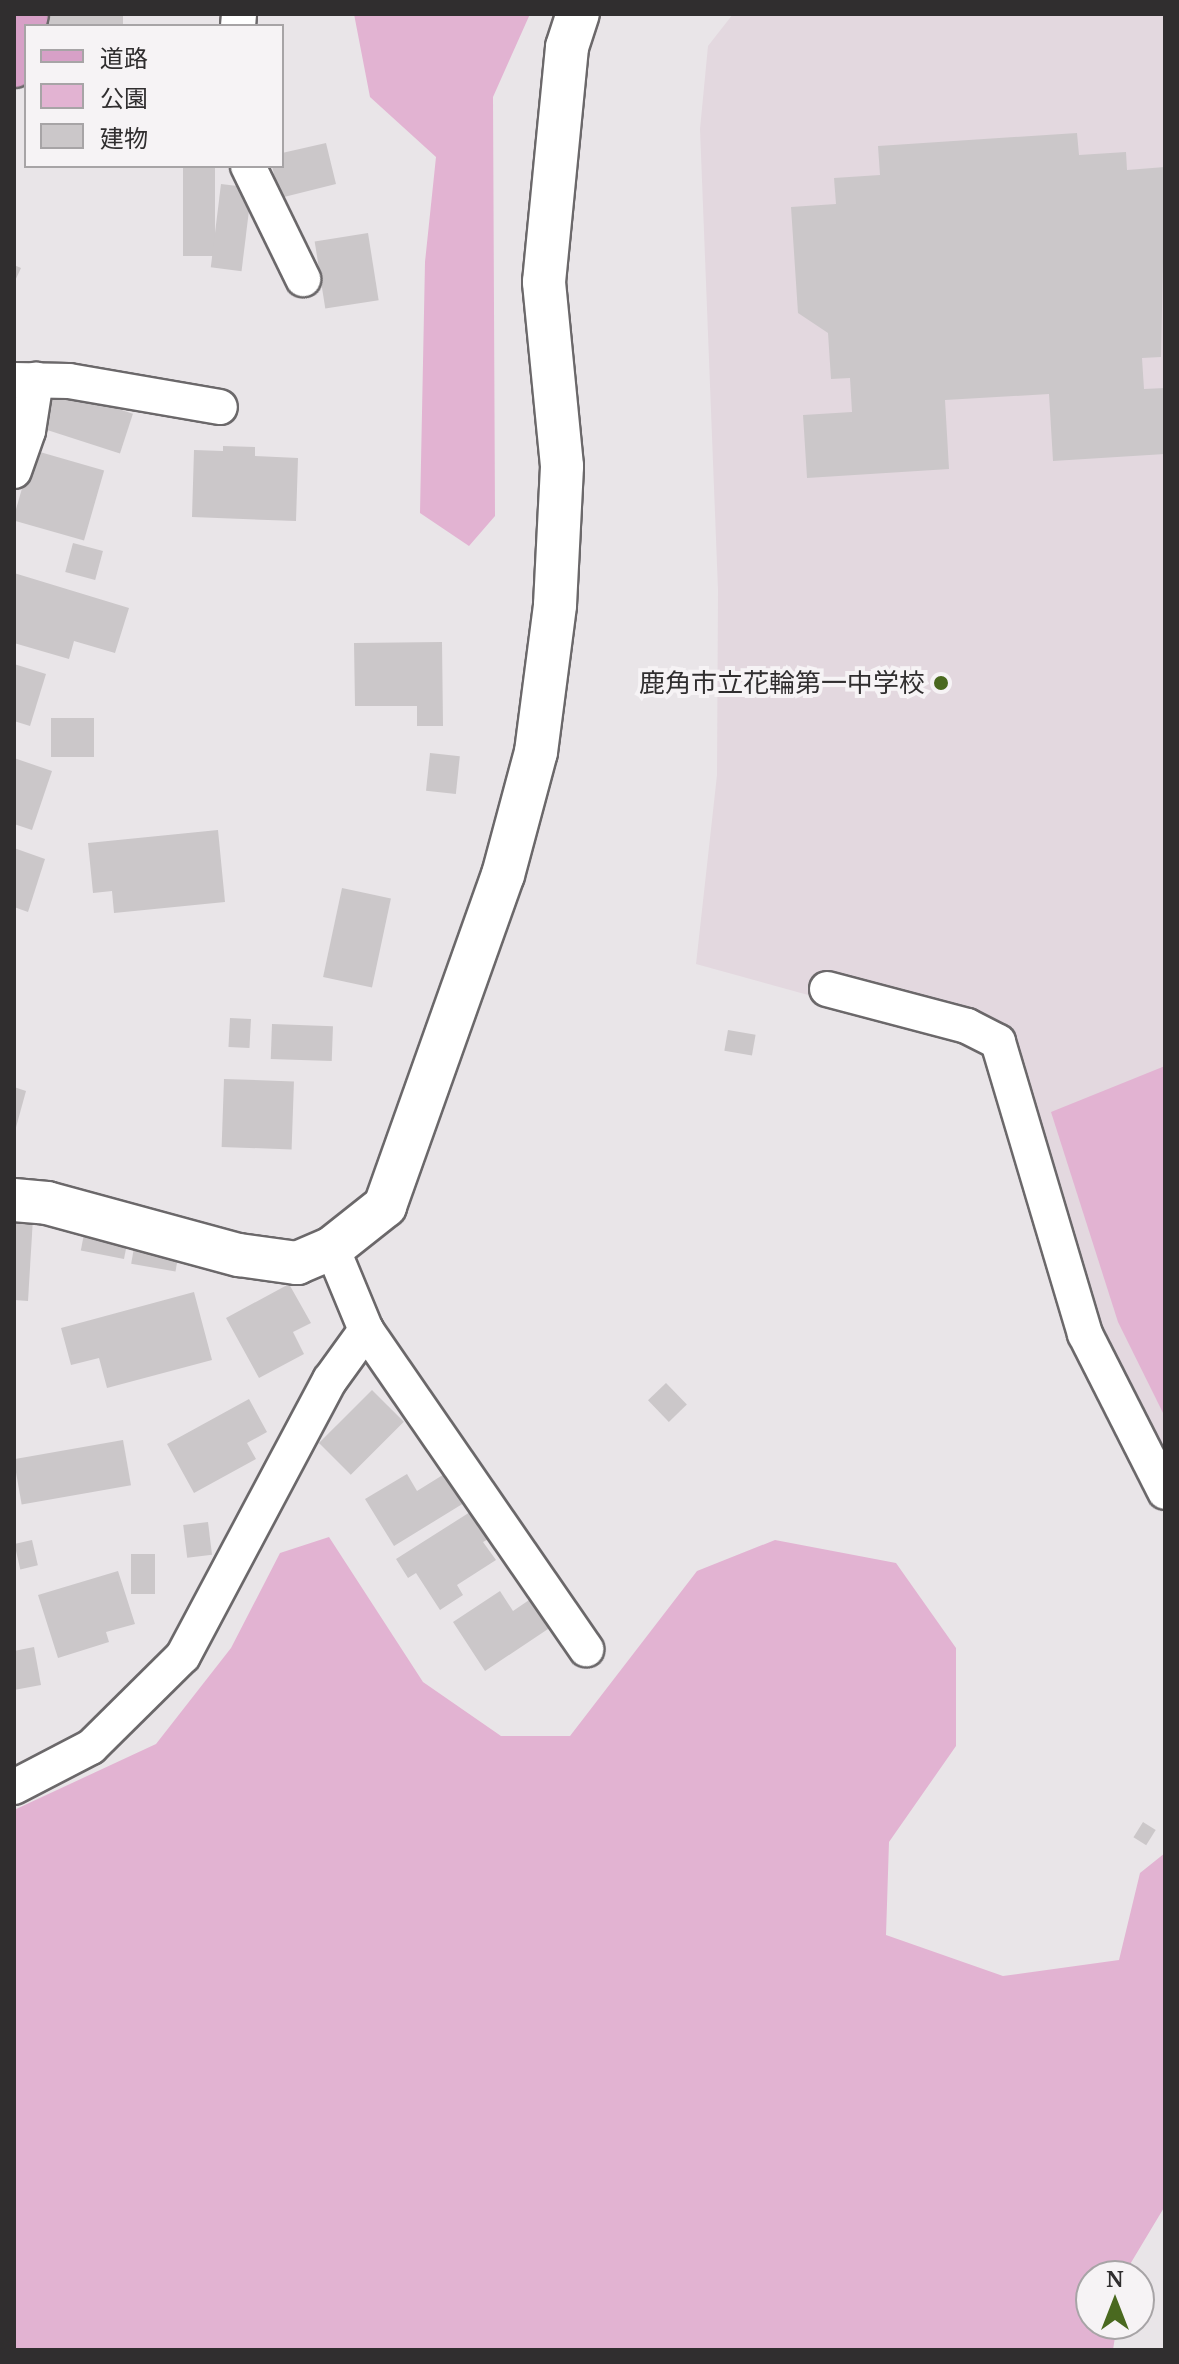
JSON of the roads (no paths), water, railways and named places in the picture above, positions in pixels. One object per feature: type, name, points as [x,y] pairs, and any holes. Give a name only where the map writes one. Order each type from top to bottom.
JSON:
[{"type":"main road","points":[[14,65],[26,14]]},
{"type":"street","points":[[14,1200],[47,1203],[239,1255],[297,1263],[332,1248],[385,1206],[498,890],[536,752],[555,605],[562,466],[544,282],[567,47],[578,14]]},
{"type":"street","points":[[249,168],[303,279]]},
{"type":"street","points":[[14,471],[28,431],[25,380],[69,381],[220,407]]},
{"type":"street","points":[[827,989],[967,1026],[998,1042],[1085,1334],[1165,1492]]},
{"type":"street","points":[[332,1248],[366,1330],[586,1649]]},
{"type":"street","points":[[14,1787],[91,1747],[183,1656],[330,1380],[366,1330]]},
{"type":"place","name":"鹿角市立花輪第一中学校","points":[[941,683]]}]
